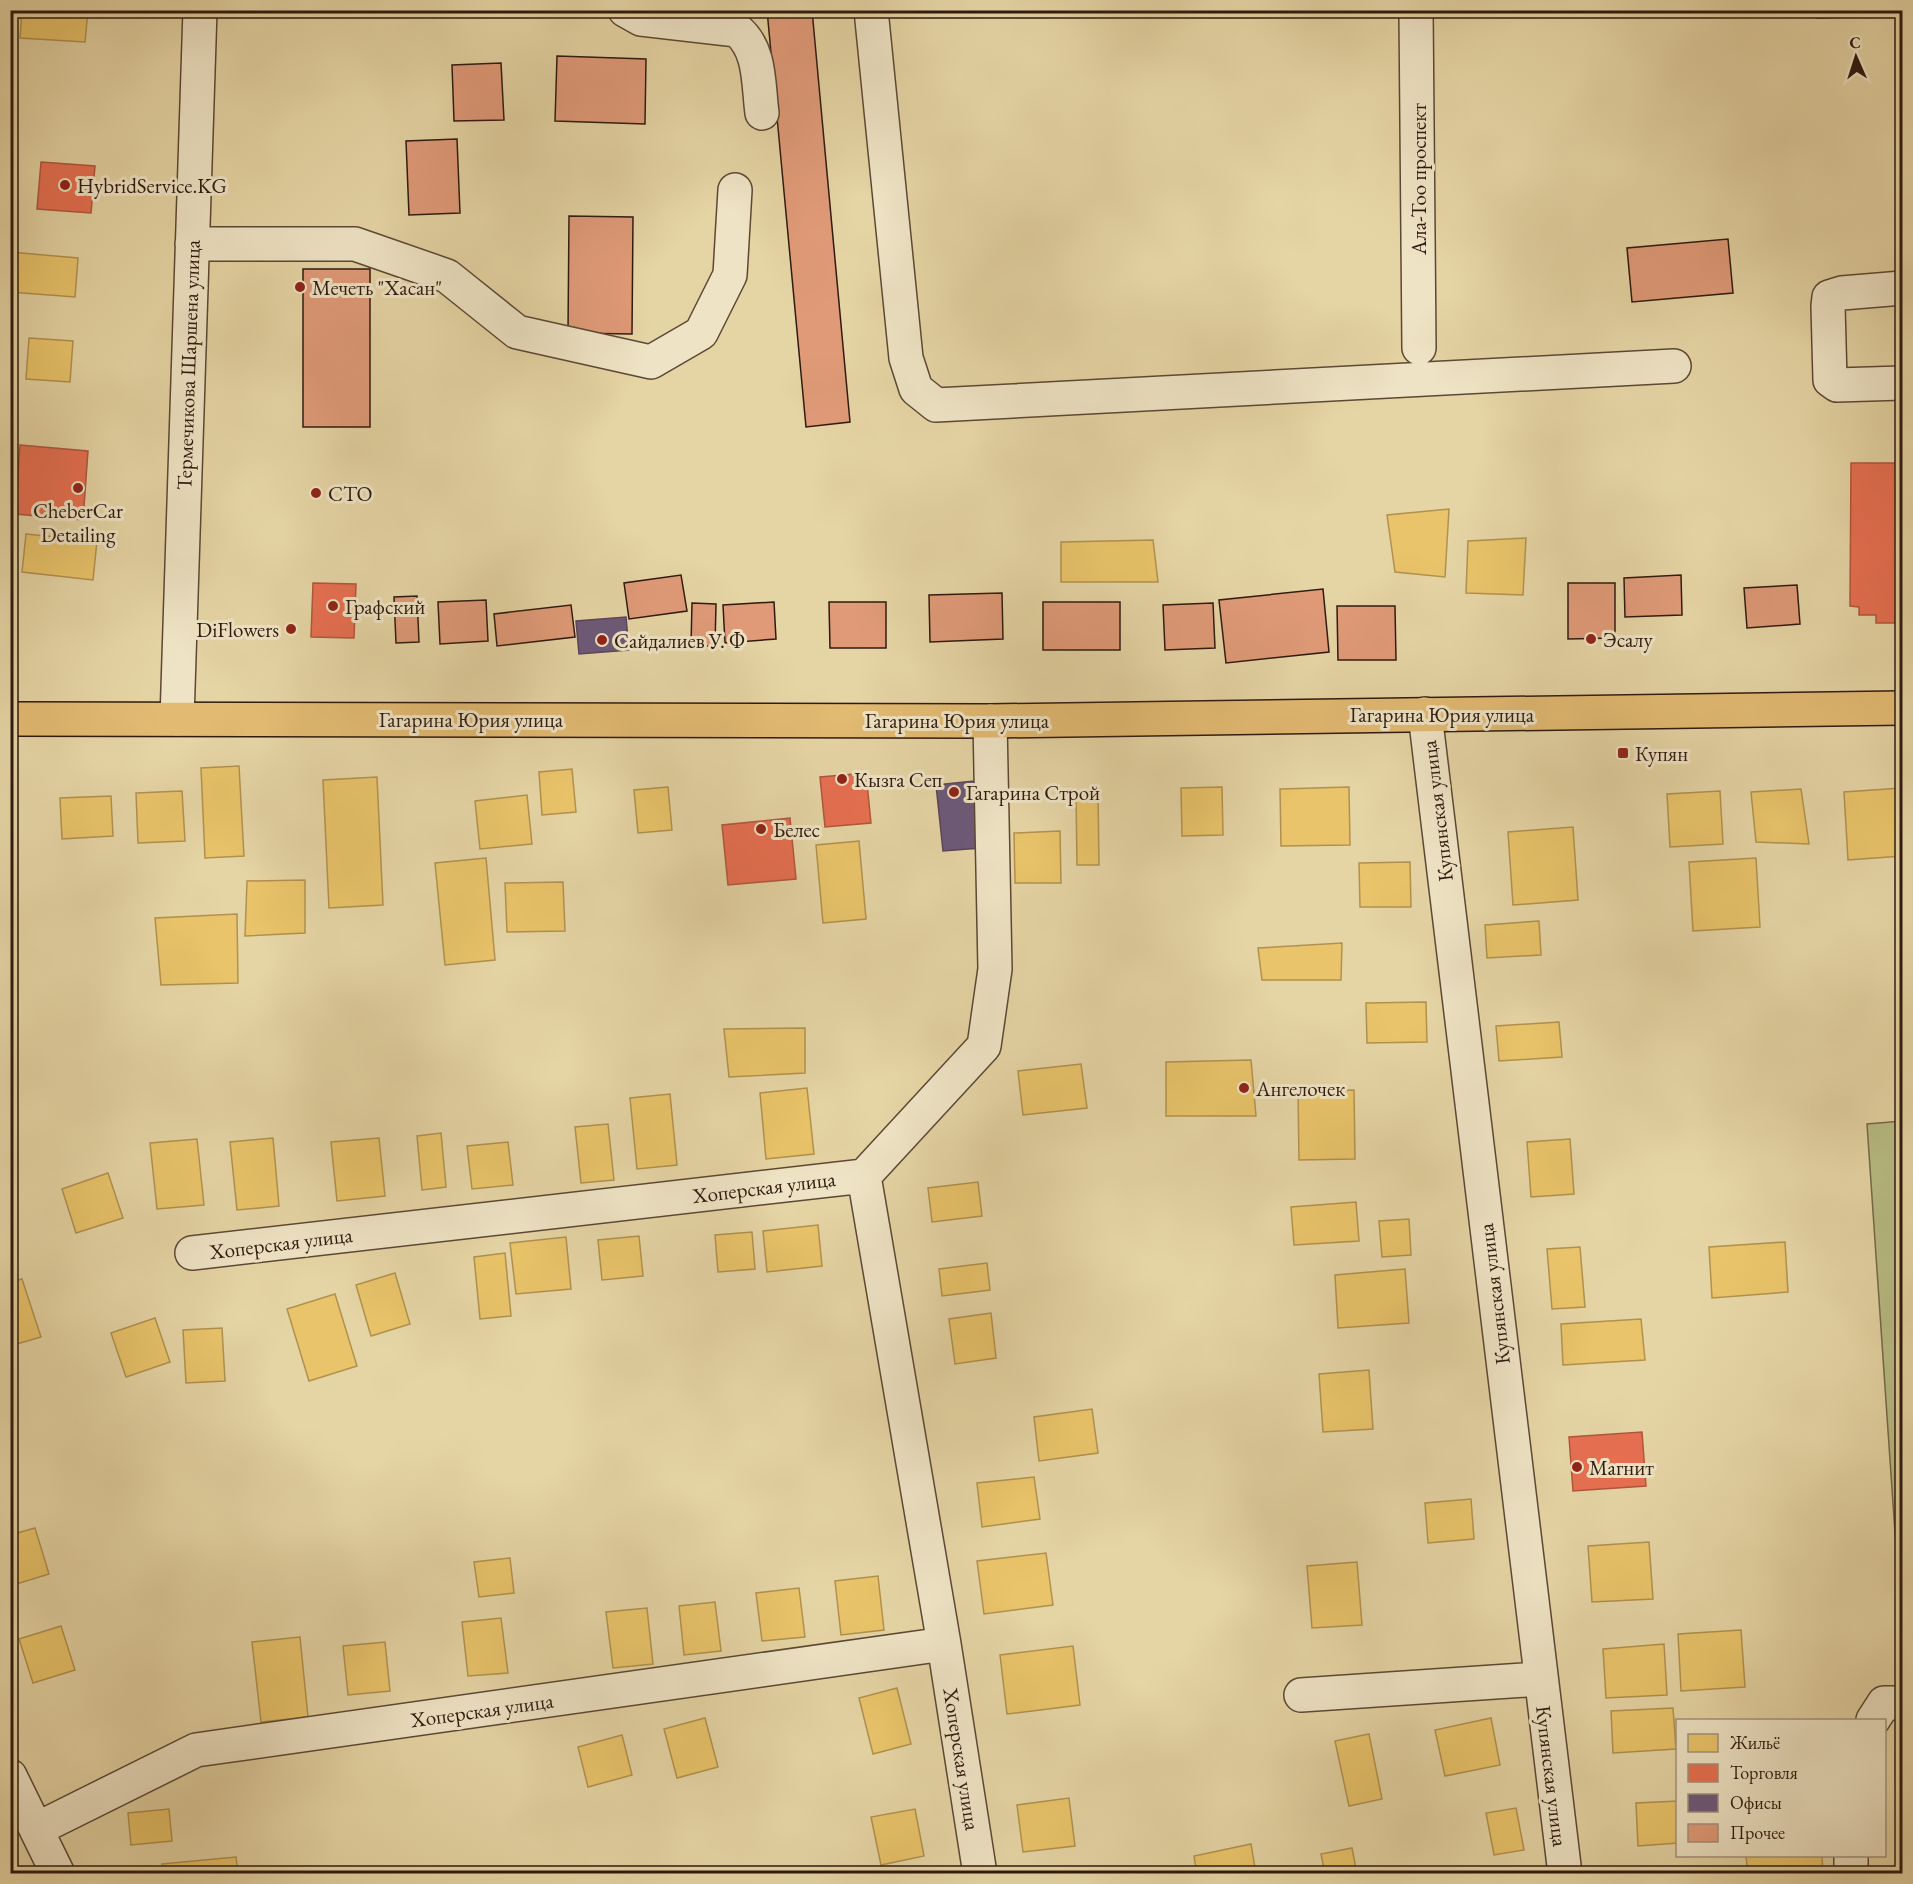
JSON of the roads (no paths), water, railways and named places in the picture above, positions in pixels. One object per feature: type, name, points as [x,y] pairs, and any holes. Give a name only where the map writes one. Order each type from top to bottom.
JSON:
[{"type":"main road","name":"Гагарина Юрия улица","points":[[10,719],[990,721],[1902,708]]},
{"type":"street","name":"Термечикова Шаршена улица","points":[[177,719],[200,10]]},
{"type":"street","points":[[625,10],[641,19],[737,30],[749,40],[755,55],[762,113]]},
{"type":"street","points":[[871,10],[906,358],[916,389],[936,405],[1674,366]]},
{"type":"street","name":"Ала-Тоо проспект","points":[[1416,10],[1419,348]]},
{"type":"street","points":[[192,244],[356,244],[447,276],[517,332],[651,362],[701,333],[730,275],[735,190]]},
{"type":"street","points":[[1902,288],[1842,292],[1829,297],[1828,306],[1830,380],[1837,385],[1902,384]]},
{"type":"street","name":"Купянская улица","points":[[1425,714],[1539,1678],[1565,1874]]},
{"type":"street","points":[[864,1176],[984,1046],[995,969],[990,721]]},
{"type":"street","name":"Хоперская улица","points":[[192,1253],[864,1176],[944,1644],[980,1874]]},
{"type":"street","name":"Хоперская улица","points":[[37,1829],[196,1750],[944,1644]]},
{"type":"street","points":[[1301,1695],[1539,1678]]},
{"type":"street","points":[[1874,1719],[1884,1703],[1902,1702]]},
{"type":"street","points":[[10,1776],[58,1874]]},
{"type":"street","points":[[1851,1857],[1851,1874]]},
{"type":"place","name":"HybridService.KG","points":[[65,185]]},
{"type":"place","name":"Мечеть \"Хасан\"","points":[[300,287]]},
{"type":"place","name":"CheberCar Detailing","points":[[78,488]]},
{"type":"place","name":"СТО","points":[[316,493]]},
{"type":"place","name":"Графский","points":[[333,606]]},
{"type":"place","name":"DiFlowers","points":[[291,629]]},
{"type":"place","name":"Эсалу","points":[[1591,639]]},
{"type":"place","name":"Сайдалиев У. Ф","points":[[602,640]]},
{"type":"place","name":"Купян","points":[[1623,753]]},
{"type":"place","name":"Кызга Сеп","points":[[842,779]]},
{"type":"place","name":"Гагарина Строй","points":[[954,792]]},
{"type":"place","name":"Белес","points":[[761,829]]},
{"type":"place","name":"Ангелочек","points":[[1244,1088]]},
{"type":"place","name":"Магнит","points":[[1577,1467]]}]
